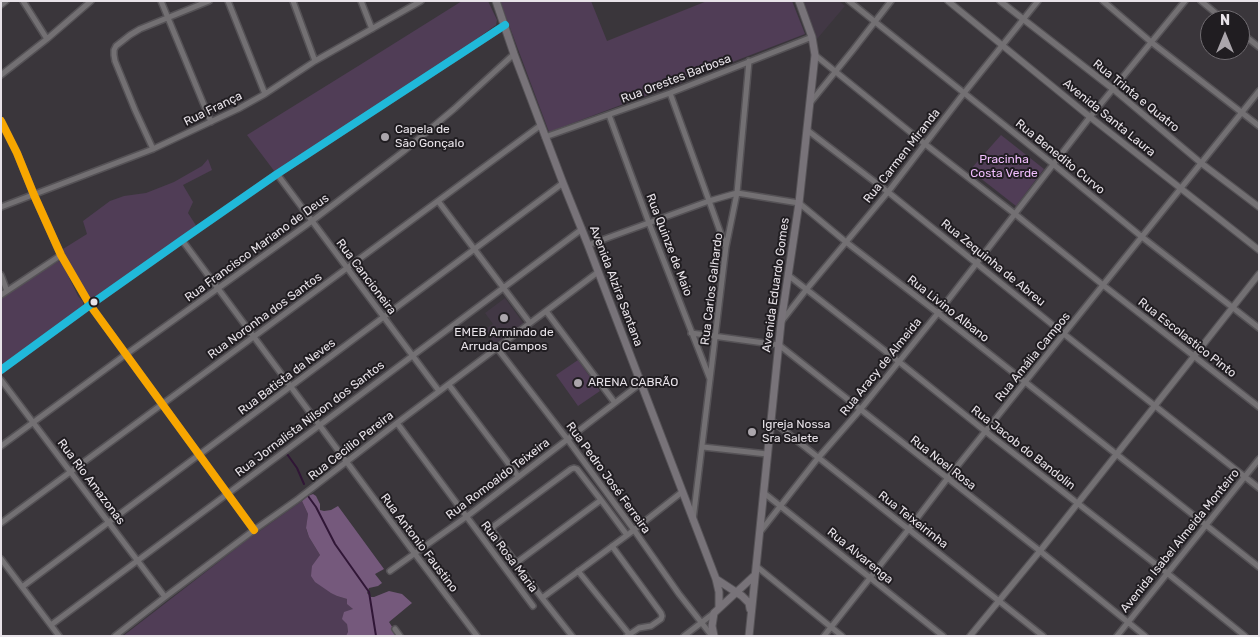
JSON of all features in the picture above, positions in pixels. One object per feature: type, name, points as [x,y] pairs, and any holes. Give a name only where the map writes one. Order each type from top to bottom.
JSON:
[{"type":"main road","name":"Avenida Alzira Santana","points":[[496,1],[545,137],[716,579],[719,592],[712,626],[713,636]]},
{"type":"main road","name":"Avenida Eduardo Gomes","points":[[749,636],[781,323],[799,203],[814,55],[812,37],[799,1]]},
{"type":"main road","points":[[716,610],[755,575]]},
{"type":"main road","points":[[716,579],[742,596],[749,603],[751,611]]},
{"type":"street","points":[[1,4],[6,1]]},
{"type":"street","points":[[22,1],[46,39]]},
{"type":"street","points":[[1,76],[91,1]]},
{"type":"street","points":[[160,1],[211,122]]},
{"type":"street","points":[[153,149],[116,62],[114,50],[116,46],[140,29],[209,1]]},
{"type":"street","points":[[228,1],[265,94]]},
{"type":"street","points":[[293,1],[316,61]]},
{"type":"street","points":[[361,1],[372,29]]},
{"type":"street","name":"Rua França","points":[[1,207],[153,149],[238,109],[316,61],[421,1]]},
{"type":"street","name":"Rua Benedito Curvo","points":[[848,1],[1142,237],[1259,328]]},
{"type":"street","points":[[810,103],[891,1]]},
{"type":"street","name":"Avenida Santa Laura","points":[[948,1],[1090,117],[1259,250]]},
{"type":"street","name":"Rua Trinta e Quatro","points":[[1000,1],[1113,89],[1201,163],[1259,208]]},
{"type":"street","name":"Rua Carmen Miranda","points":[[781,323],[806,290],[888,192],[1038,1]]},
{"type":"street","points":[[1103,1],[1151,42],[1259,126]]},
{"type":"street","name":"Rua Aracy de Almeida","points":[[760,532],[818,458],[860,410],[1090,117],[1184,1]]},
{"type":"street","points":[[1201,1],[1212,10]]},
{"type":"street","points":[[1,370],[277,174],[505,25]]},
{"type":"street","name":"Rua Orestes Barbosa","points":[[545,137],[670,93],[812,37]]},
{"type":"street","name":"Rua Francisco Mariano de Deus","points":[[1,446],[312,221],[404,151],[454,110],[514,54]]},
{"type":"street","name":"Rua Escolastico Pinto","points":[[814,55],[1259,407]]},
{"type":"street","name":"Rua Carlos Galhardo","points":[[693,520],[726,247],[737,192],[749,61]]},
{"type":"street","name":"Rua Amália Campos","points":[[824,636],[947,478],[1259,91]]},
{"type":"street","points":[[670,93],[726,247]]},
{"type":"street","name":"Rua Quinze de Maio","points":[[609,115],[711,381]]},
{"type":"street","points":[[1,121],[17,153],[61,255],[90,305],[254,530]]},
{"type":"street","name":"Rua Noronha dos Santos","points":[[1,523],[541,125]]},
{"type":"street","name":"Rua Zequinha de Abreu","points":[[807,130],[888,192],[1259,488]]},
{"type":"street","name":"Rua Cancioneira","points":[[277,174],[439,391]]},
{"type":"street","name":"Rua Batista da Neves","points":[[22,587],[563,183]]},
{"type":"street","name":"Rua Livino Albano","points":[[588,245],[737,192],[799,203],[1259,568]]},
{"type":"street","points":[[438,201],[530,323]]},
{"type":"street","name":"Rua Jornalista Nilson dos Santos","points":[[51,625],[582,229]]},
{"type":"street","name":"Rua Antonio Faustino","points":[[182,240],[477,636]]},
{"type":"street","points":[[1,295],[61,255]]},
{"type":"street","name":"Rua Cecilio Pereira","points":[[115,636],[598,272]]},
{"type":"street","points":[[970,636],[1040,551],[1259,274]]},
{"type":"street","points":[[1,275],[7,291]]},
{"type":"street","name":"Rua Jacob do Bandolin","points":[[788,275],[1245,636]]},
{"type":"street","points":[[546,311],[615,403]]},
{"type":"street","points":[[691,333],[779,345]]},
{"type":"street","name":"Rua Noel Rosa","points":[[779,345],[1145,636]]},
{"type":"street","name":"Rua Pedro José Ferreira","points":[[497,348],[568,440],[679,594],[713,636]]},
{"type":"street","name":"Rua Rio Amazonas","points":[[1,380],[165,597]]},
{"type":"street","name":"Rua Romoaldo Teixeira","points":[[390,571],[568,440],[641,383]]},
{"type":"street","points":[[449,384],[518,476]]},
{"type":"street","name":"Rua Teixeirinha","points":[[771,420],[1043,636]]},
{"type":"street","name":"Rua Rosa Maria","points":[[397,423],[533,606]]},
{"type":"street","points":[[703,447],[767,454]]},
{"type":"street","name":"Avenida Isabel Almeida Monteiro","points":[[1116,636],[1259,459]]},
{"type":"street","points":[[572,636],[492,532],[494,526],[574,468],[577,469],[626,535]]},
{"type":"street","points":[[542,598],[682,492]]},
{"type":"street","name":"Rua Alvarenga","points":[[764,493],[943,636]]},
{"type":"street","points":[[516,563],[601,500]]},
{"type":"street","points":[[578,571],[628,635],[639,628],[651,626],[661,619],[661,613],[612,546]]},
{"type":"street","points":[[1,560],[59,636]]},
{"type":"street","points":[[756,566],[842,636]]},
{"type":"street","points":[[684,636],[716,610]]},
{"type":"street","points":[[395,629],[400,636]]},
{"type":"shaded area","points":[[802,1],[839,1],[845,6],[817,39]]},
{"type":"shaded area","name":"EMEB Armindo de Arruda Campos","points":[[505,298],[524,324],[496,345],[484,330],[493,324],[485,313]]},
{"type":"shaded area","points":[[313,494],[320,504],[320,510],[331,510],[338,506],[384,569],[375,574],[382,583],[369,588],[367,593],[374,597],[389,591],[402,594],[412,603],[389,622],[398,636],[346,636],[348,632],[347,624],[342,619],[344,612],[353,609],[347,604],[347,599],[331,593],[315,582],[311,576],[312,566],[320,555],[306,528],[308,514],[302,501]]},
{"type":"green space","points":[[462,1],[488,1],[497,20],[496,25],[275,172],[247,135]]},
{"type":"green space","points":[[500,1],[591,1],[607,41],[707,1],[792,1],[805,34],[704,73],[695,72],[690,74],[685,81],[549,132]]},
{"type":"green space","name":"Pracinha Costa Verde","points":[[1001,135],[1044,169],[1016,206],[970,170]]},
{"type":"green space","points":[[208,159],[212,170],[183,185],[193,202],[188,213],[197,227],[93,298],[87,297],[62,251],[87,234],[83,221],[110,201],[124,196],[146,193],[174,182],[202,166]]},
{"type":"green space","points":[[61,261],[78,296],[83,302],[83,307],[1,367],[1,297]]},
{"type":"green space","name":"ARENA CABRÃO","points":[[578,360],[600,391],[578,406],[556,375]]},
{"type":"green space","points":[[302,501],[308,514],[306,529],[320,555],[318,559],[325,588],[337,596],[347,599],[353,609],[347,624],[348,633],[346,636],[123,636],[247,540]]},
{"type":"waterway","points":[[287,454],[297,468],[304,484]]},
{"type":"waterway","points":[[308,496],[316,507],[335,544],[369,592],[376,636]]},
{"type":"transit line","points":[[1,370],[277,174],[505,25]]},
{"type":"transit line","points":[[1,121],[17,153],[61,255],[90,305],[254,530]]},
{"type":"place","name":"Capela de São Gonçalo","points":[[385,137]]},
{"type":"place","name":"EMEB Armindo de Arruda Campos","points":[[504,318]]},
{"type":"place","name":"ARENA CABRÃO","points":[[578,383]]},
{"type":"place","name":"Igreja Nossa Sra Salete","points":[[752,432]]}]
